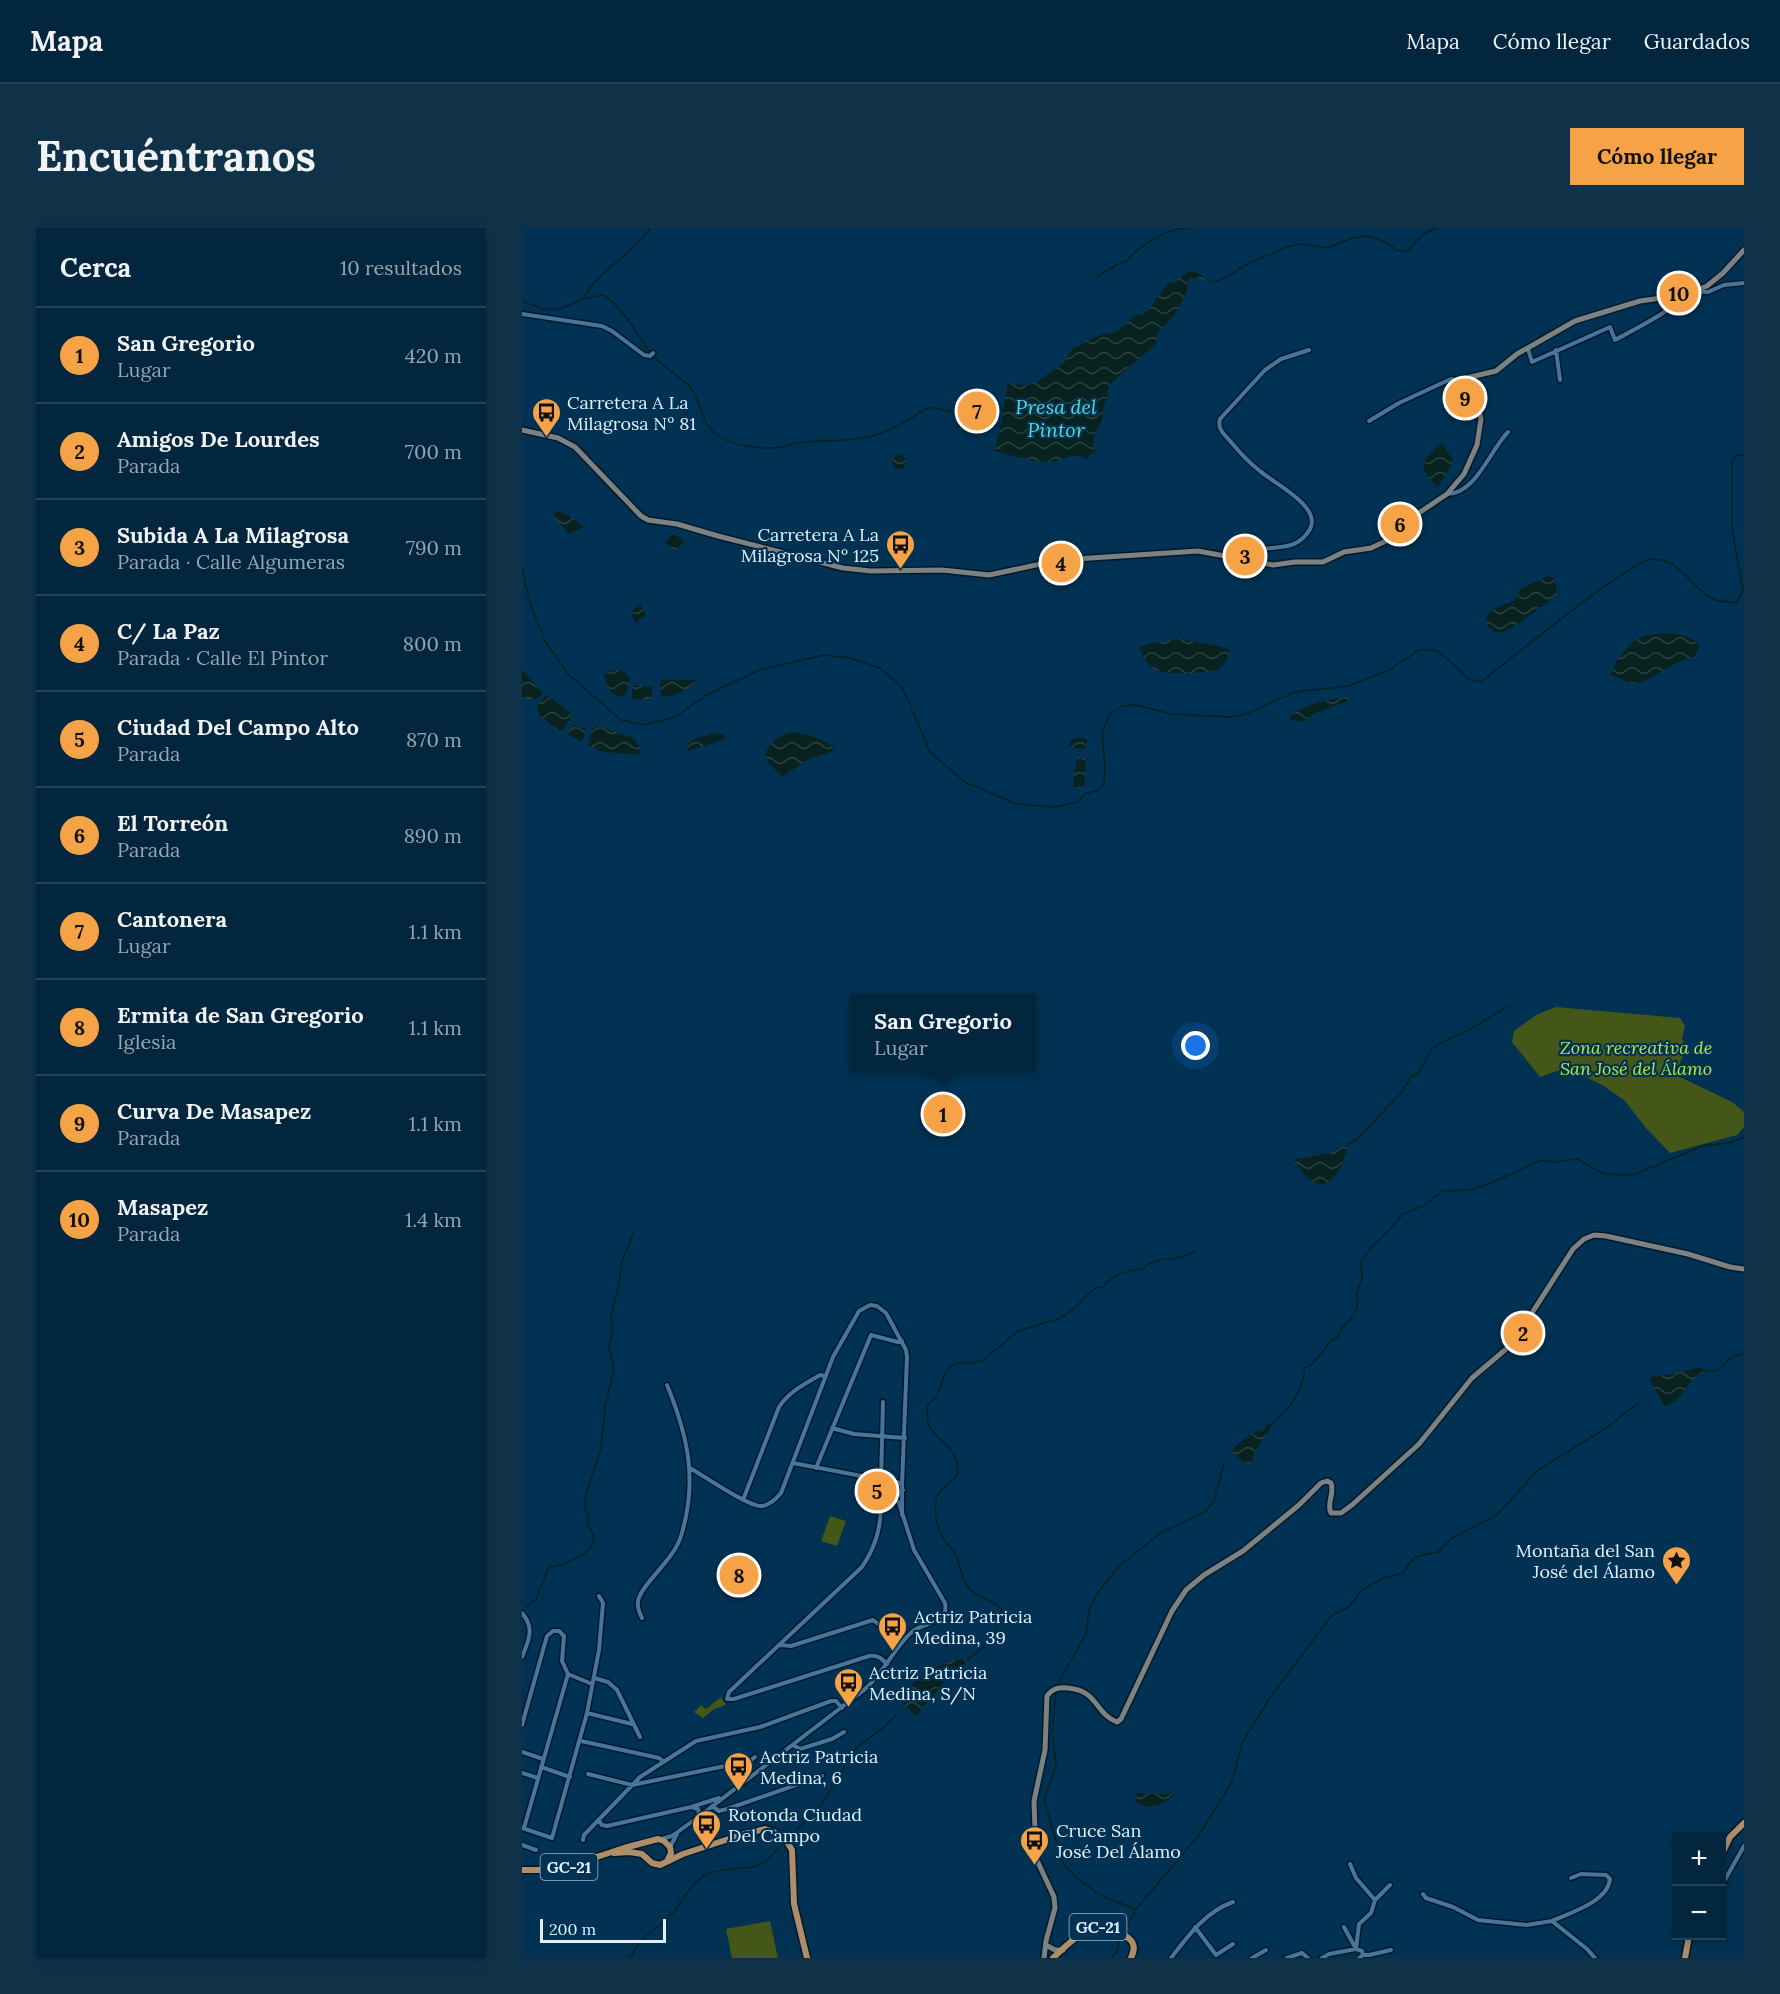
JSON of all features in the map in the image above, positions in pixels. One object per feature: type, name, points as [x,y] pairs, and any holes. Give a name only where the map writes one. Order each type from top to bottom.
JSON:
[{"type":"main road","points":[[1726,1846],[1730,1837],[1744,1823]]},
{"type":"main road","points":[[664,1863],[683,1854],[744,1834],[765,1829],[774,1832],[787,1842],[792,1850],[794,1904],[807,1958]]},
{"type":"main road","points":[[661,1840],[670,1848],[683,1854]]},
{"type":"main road","name":"GC-21","points":[[522,1870],[557,1870],[624,1848],[661,1840]]},
{"type":"main road","points":[[646,1857],[647,1846],[653,1841]]},
{"type":"main road","points":[[664,1863],[670,1857],[670,1848]]},
{"type":"main road","name":"GC-21","points":[[614,1853],[635,1853],[646,1857],[652,1863],[664,1863]]},
{"type":"main road","name":"GC-21","points":[[1053,1958],[1088,1930],[1102,1927],[1129,1938],[1133,1942],[1134,1949],[1131,1958]]},
{"type":"main road","points":[[1685,1958],[1688,1940]]},
{"type":"street","points":[[1369,421],[1399,403],[1451,379],[1460,381],[1496,371],[1517,354],[1565,326],[1595,314],[1640,301],[1683,295],[1707,286],[1724,273],[1744,250]]},
{"type":"street","points":[[1693,291],[1708,292],[1724,285],[1744,283]]},
{"type":"street","points":[[1528,349],[1532,362],[1610,327],[1615,340],[1664,311],[1680,300],[1683,295]]},
{"type":"street","points":[[522,314],[602,326],[612,330],[644,355],[650,356],[653,353]]},
{"type":"street","points":[[1247,559],[1250,555],[1263,549],[1294,545],[1309,530],[1312,517],[1308,509],[1300,504],[1292,493],[1267,477],[1243,457],[1220,430],[1218,423],[1222,415],[1265,370],[1281,360],[1309,350]]},
{"type":"street","points":[[1556,350],[1560,380]]},
{"type":"street","points":[[522,430],[558,438],[575,447],[641,516],[648,520],[677,524],[843,568],[888,572],[942,570],[989,575],[1060,560],[1198,551],[1273,565],[1323,562],[1344,552],[1371,548],[1386,541],[1404,524],[1447,494],[1464,474],[1472,459],[1482,419],[1479,410],[1459,386],[1460,381]]},
{"type":"street","points":[[1447,494],[1450,495],[1465,488],[1471,482],[1508,432]]},
{"type":"street","points":[[1044,1958],[1055,1908],[1054,1898],[1035,1858],[1034,1801],[1044,1762],[1047,1696],[1051,1691],[1065,1687],[1084,1691],[1090,1695],[1106,1716],[1117,1722],[1121,1719],[1172,1611],[1186,1590],[1243,1551],[1299,1505],[1321,1483],[1327,1481],[1333,1488],[1328,1504],[1330,1513],[1341,1513],[1352,1505],[1419,1444],[1472,1378],[1512,1344],[1559,1270],[1584,1239],[1594,1235],[1606,1236],[1744,1269]]},
{"type":"street","points":[[690,1468],[755,1506],[762,1506],[775,1500],[781,1493],[825,1376],[851,1323],[859,1311],[870,1305],[877,1306],[886,1313],[908,1357],[901,1494],[882,1500],[878,1538],[862,1567],[729,1692],[727,1699],[734,1699],[869,1656],[875,1655],[887,1664]]},
{"type":"street","points":[[816,1468],[871,1335],[902,1341]]},
{"type":"street","points":[[743,1500],[784,1399],[820,1375],[825,1376]]},
{"type":"street","points":[[642,1618],[638,1608],[640,1595],[670,1557],[681,1535],[690,1468],[686,1439],[667,1385]]},
{"type":"street","points":[[881,1510],[878,1491],[883,1437],[883,1402]]},
{"type":"street","points":[[832,1428],[854,1434],[905,1438]]},
{"type":"street","points":[[793,1462],[880,1482],[897,1482],[902,1487],[903,1515]]},
{"type":"street","points":[[661,1840],[672,1836],[697,1818],[842,1708],[873,1682],[911,1633],[944,1616],[945,1603],[914,1550],[899,1503],[892,1496],[883,1496],[873,1482],[867,1478]]},
{"type":"street","points":[[522,1725],[547,1636],[552,1631],[559,1631],[564,1636],[562,1661],[568,1674],[523,1828],[552,1838],[580,1742],[594,1678],[603,1604],[599,1596]]},
{"type":"street","points":[[522,1613],[530,1623],[531,1634],[522,1657]]},
{"type":"street","points":[[780,1645],[791,1646],[873,1620],[881,1626]]},
{"type":"street","points":[[568,1674],[592,1684]]},
{"type":"street","points":[[594,1678],[608,1682],[617,1690],[640,1737]]},
{"type":"street","points":[[583,1840],[585,1835],[646,1772],[696,1741],[760,1727],[831,1701],[836,1701],[842,1708]]},
{"type":"street","points":[[587,1713],[632,1724]]},
{"type":"street","points":[[793,1745],[800,1749],[809,1747],[844,1732]]},
{"type":"street","points":[[580,1742],[659,1758],[663,1761]]},
{"type":"street","points":[[522,1752],[543,1759]]},
{"type":"street","points":[[588,1774],[632,1785],[750,1761],[755,1757]]},
{"type":"street","points":[[541,1767],[570,1777]]},
{"type":"street","points":[[646,1772],[647,1779],[653,1780]]},
{"type":"street","points":[[522,1773],[538,1778]]},
{"type":"street","points":[[712,1806],[719,1811],[728,1809],[822,1776]]},
{"type":"street","points":[[599,1821],[602,1825],[607,1826],[691,1807],[715,1800],[731,1792]]},
{"type":"street","points":[[691,1807],[698,1809],[697,1818]]},
{"type":"street","points":[[670,1848],[679,1831]]},
{"type":"street","points":[[522,1845],[536,1850]]},
{"type":"street","points":[[1726,1878],[1744,1846]]},
{"type":"street","points":[[1350,1864],[1356,1878],[1375,1900]]},
{"type":"street","points":[[1423,1894],[1426,1898],[1453,1907],[1478,1920],[1527,1925],[1552,1922],[1565,1917],[1590,1904],[1610,1882],[1609,1876],[1606,1875],[1581,1874],[1571,1878]]},
{"type":"street","points":[[1356,1949],[1359,1924],[1371,1913],[1375,1900],[1390,1885]]},
{"type":"street","points":[[1171,1958],[1195,1927],[1224,1905],[1233,1902]]},
{"type":"street","points":[[1552,1922],[1587,1949],[1594,1958]]},
{"type":"street","points":[[1195,1927],[1216,1955],[1233,1944]]},
{"type":"street","points":[[1344,1927],[1356,1949]]},
{"type":"street","points":[[1046,1945],[1054,1950],[1063,1950]]},
{"type":"street","points":[[1046,1945],[1053,1958]]},
{"type":"street","points":[[1322,1958],[1329,1954],[1356,1949],[1362,1951],[1361,1957],[1391,1950]]},
{"type":"street","points":[[1252,1958],[1266,1950]]},
{"type":"street","points":[[1287,1958],[1302,1953],[1308,1958]]},
{"type":"green space","name":"Zona recreativa de San José del Álamo","points":[[1556,1007],[1680,1018],[1685,1026],[1682,1038],[1686,1050],[1678,1067],[1678,1076],[1732,1102],[1744,1112],[1744,1127],[1737,1135],[1670,1153],[1625,1101],[1604,1086],[1576,1072],[1557,1071],[1540,1077],[1512,1042],[1514,1031],[1536,1015]]},
{"type":"green space","points":[[830,1516],[846,1521],[837,1546],[821,1541]]},
{"type":"green space","points":[[721,1697],[726,1705],[714,1709],[703,1718],[694,1712],[701,1705],[706,1709]]},
{"type":"green space","points":[[770,1921],[778,1958],[732,1958],[726,1929]]},
{"type":"water","name":"Presa del Pintor","points":[[1188,271],[1198,273],[1213,283],[1199,278],[1190,278],[1187,281],[1187,291],[1175,315],[1158,332],[1156,344],[1109,385],[1101,423],[1095,431],[1093,446],[1097,452],[1091,454],[1087,459],[1073,456],[1046,462],[994,451],[1008,383],[1026,386],[1037,382],[1065,362],[1075,347],[1090,339],[1116,332],[1134,316],[1145,312],[1169,283],[1175,283]]},
{"type":"water","points":[[1442,444],[1453,462],[1438,487],[1426,474],[1424,465],[1438,445]]},
{"type":"water","points":[[896,455],[902,455],[906,462],[902,469],[896,469],[892,465],[892,459]]},
{"type":"water","points":[[557,511],[568,515],[584,527],[569,534],[556,519],[554,513]]},
{"type":"water","points":[[673,533],[684,541],[676,551],[665,543]]},
{"type":"water","points":[[1548,576],[1555,579],[1557,594],[1554,597],[1504,632],[1495,632],[1489,628],[1486,621],[1489,613],[1514,601],[1519,590]]},
{"type":"water","points":[[640,604],[646,615],[635,623],[631,612]]},
{"type":"water","points":[[1659,633],[1687,637],[1700,646],[1693,658],[1680,661],[1646,680],[1633,684],[1611,675],[1617,661],[1632,643]]},
{"type":"water","points":[[1181,639],[1230,650],[1225,664],[1208,671],[1162,672],[1146,661],[1139,648],[1147,644]]},
{"type":"water","points":[[522,670],[543,693],[537,699],[522,697]]},
{"type":"water","points":[[614,670],[622,670],[630,678],[627,694],[621,697],[612,693],[603,675]]},
{"type":"water","points":[[662,680],[696,680],[690,687],[664,697],[661,695]]},
{"type":"water","points":[[633,685],[652,687],[652,700],[631,699]]},
{"type":"water","points":[[545,696],[571,713],[572,716],[563,730],[559,731],[539,715],[537,707]]},
{"type":"water","points":[[1346,697],[1350,700],[1314,714],[1302,722],[1290,720],[1290,717],[1309,706]]},
{"type":"water","points":[[574,725],[586,729],[582,742],[567,734]]},
{"type":"water","points":[[598,726],[634,738],[640,754],[600,751],[588,745],[592,729]]},
{"type":"water","points":[[792,732],[814,737],[834,748],[833,751],[809,759],[782,777],[769,763],[765,754],[776,740]]},
{"type":"water","points":[[716,733],[725,735],[723,740],[688,751],[687,744],[695,739]]},
{"type":"water","points":[[1072,739],[1087,740],[1086,749],[1073,748],[1069,745]]},
{"type":"water","points":[[1077,757],[1086,759],[1084,788],[1073,787]]},
{"type":"water","points":[[1348,1144],[1345,1157],[1334,1178],[1322,1184],[1309,1179],[1293,1160],[1334,1152]]},
{"type":"water","points":[[1700,1367],[1707,1371],[1694,1378],[1678,1399],[1665,1406],[1649,1380],[1653,1376],[1668,1375]]},
{"type":"water","points":[[1272,1423],[1248,1466],[1231,1451],[1246,1438],[1263,1431],[1267,1425]]},
{"type":"water","points":[[968,1659],[958,1672],[944,1682],[916,1716],[899,1699],[929,1671],[938,1666]]},
{"type":"water","points":[[1137,1793],[1175,1794],[1161,1804],[1144,1806],[1135,1800]]},
{"type":"waterway","points":[[583,299],[598,279],[634,247],[650,228]]},
{"type":"waterway","points":[[1098,276],[1127,261],[1136,251],[1155,238],[1177,229],[1189,228]]},
{"type":"waterway","points":[[1213,283],[1249,263],[1290,246],[1302,244],[1327,248],[1352,238],[1367,236],[1381,240],[1397,250],[1407,251],[1423,234],[1436,228]]},
{"type":"waterway","points":[[522,301],[543,309],[560,309],[583,299],[603,295],[623,313],[653,356],[690,387],[707,424],[713,431],[730,442],[740,445],[773,448],[801,442],[864,438],[895,428],[929,407],[948,411],[982,425]]},
{"type":"waterway","points":[[522,569],[531,606],[545,641],[568,674],[621,720],[644,725],[675,717],[705,696],[759,670],[824,655],[849,658],[880,668],[902,687],[930,752],[965,782],[1016,804],[1056,807],[1078,802],[1084,794],[1098,790],[1104,783],[1102,734],[1109,715],[1122,706],[1136,705],[1171,714],[1231,717],[1246,714],[1295,692],[1348,686],[1389,670],[1419,650],[1436,650],[1468,679],[1481,682],[1596,593],[1640,564],[1653,559],[1671,564],[1713,599],[1736,603],[1743,591],[1732,529],[1732,462],[1736,455],[1744,455]]},
{"type":"waterway","points":[[1348,1144],[1356,1140],[1401,1093],[1411,1077],[1419,1072],[1432,1049],[1507,1007]]},
{"type":"waterway","points":[[1272,1423],[1285,1411],[1298,1393],[1305,1368],[1312,1364],[1331,1341],[1338,1337],[1341,1329],[1351,1319],[1357,1308],[1357,1292],[1362,1280],[1361,1262],[1372,1246],[1403,1214],[1423,1206],[1443,1191],[1470,1190],[1486,1185],[1542,1160],[1554,1162],[1577,1159],[1604,1174],[1633,1175],[1703,1146],[1728,1143],[1744,1138]]},
{"type":"waterway","points":[[526,1607],[536,1599],[549,1567],[564,1564],[583,1555],[592,1545],[594,1535],[588,1524],[585,1509],[586,1493],[601,1449],[605,1406],[614,1370],[609,1347],[613,1328],[611,1315],[622,1261],[634,1232]]},
{"type":"waterway","points":[[968,1659],[990,1638],[1002,1610],[968,1586],[955,1554],[938,1528],[935,1509],[937,1498],[956,1476],[958,1466],[952,1451],[936,1436],[929,1424],[928,1404],[936,1398],[950,1366],[983,1360],[1018,1331],[1058,1319],[1074,1309],[1096,1288],[1103,1287],[1111,1279],[1121,1274],[1142,1269],[1158,1260],[1178,1258],[1196,1252]]},
{"type":"waterway","points":[[1707,1371],[1720,1369],[1729,1359],[1744,1354]]},
{"type":"waterway","points":[[1121,1930],[1128,1926],[1136,1909],[1199,1835],[1232,1782],[1242,1743],[1269,1699],[1332,1615],[1349,1607],[1362,1590],[1384,1578],[1403,1573],[1414,1557],[1438,1552],[1452,1538],[1497,1515],[1538,1470],[1608,1427],[1638,1403]]},
{"type":"waterway","points":[[1058,1683],[1086,1634],[1089,1610],[1096,1595],[1119,1566],[1162,1532],[1205,1512],[1214,1501],[1224,1463]]},
{"type":"waterway","points":[[1056,1692],[1052,1733],[1056,1766],[1044,1800],[1063,1864],[1079,1880],[1102,1896],[1135,1909]]},
{"type":"waterway","points":[[788,1837],[821,1805],[855,1749],[896,1715]]},
{"type":"waterway","points":[[631,1958],[639,1943],[671,1915],[701,1878],[715,1871],[760,1865],[782,1843]]},
{"type":"waterway","points":[[1111,1958],[1118,1950],[1119,1940]]},
{"type":"place","name":"Masapez","points":[[1679,293]]},
{"type":"place","name":"Curva De Masapez","points":[[1465,398]]},
{"type":"place","name":"Cantonera","points":[[977,411]]},
{"type":"place","name":"Carretera A La Milagrosa Nº 81","points":[[546,438]]},
{"type":"place","name":"El Torreón","points":[[1400,524]]},
{"type":"place","name":"Subida A La Milagrosa","points":[[1245,556]]},
{"type":"place","name":"C/ La Paz","points":[[1061,563]]},
{"type":"place","name":"Carretera A La Milagrosa Nº 125","points":[[900,570]]},
{"type":"place","name":"San Gregorio","points":[[943,1114]]},
{"type":"place","name":"Amigos De Lourdes","points":[[1523,1333]]},
{"type":"place","name":"Ciudad Del Campo Alto","points":[[877,1491]]},
{"type":"place","name":"Ermita de San Gregorio","points":[[739,1575]]},
{"type":"place","name":"Montaña del San José del Álamo","points":[[1676,1586]]},
{"type":"place","name":"Actriz Patricia Medina, 39","points":[[893,1652]]},
{"type":"place","name":"Actriz Patricia Medina, S/N","points":[[848,1708]]},
{"type":"place","name":"Actriz Patricia Medina, 6","points":[[739,1792]]},
{"type":"place","name":"Rotonda Ciudad Del Campo","points":[[707,1850]]},
{"type":"place","name":"Cruce San José Del Álamo","points":[[1035,1866]]}]
